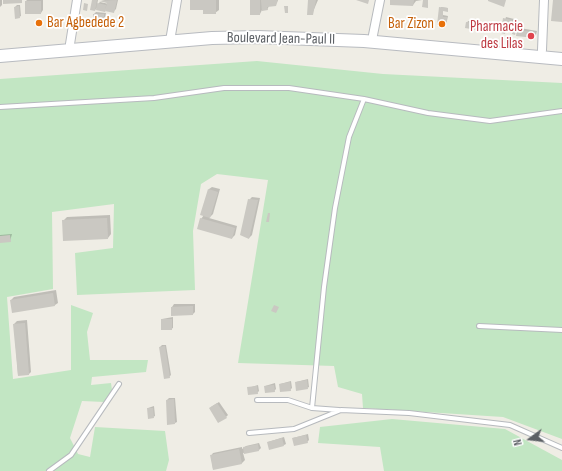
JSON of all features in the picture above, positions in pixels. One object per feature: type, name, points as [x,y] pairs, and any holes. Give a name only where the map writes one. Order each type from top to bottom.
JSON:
[{"type":"main road","name":"Boulevard Jean-Paul II","points":[[0,49],[253,30],[373,35],[562,52]]},
{"type":"main road","name":"Boulevard Jean-Paul II","points":[[0,56],[170,37],[258,37],[364,41],[562,60]]},
{"type":"street","points":[[70,44],[77,0]]},
{"type":"street","points":[[170,37],[177,0]]},
{"type":"street","points":[[373,35],[380,0]]},
{"type":"street","points":[[542,50],[544,0]]},
{"type":"lane","points":[[0,107],[154,98],[224,88],[289,88],[364,99],[428,113],[490,121],[562,111]]},
{"type":"lane","points":[[312,408],[324,287],[335,208],[349,137],[364,99]]},
{"type":"lane","points":[[479,326],[562,330]]},
{"type":"lane","points":[[49,471],[70,455],[119,384]]},
{"type":"lane","points":[[257,400],[288,400],[312,408],[409,413],[510,425],[562,448]]},
{"type":"lane","points":[[249,433],[294,429],[341,410]]},
{"type":"green space","points":[[257,61],[383,74],[562,83],[562,439],[503,417],[363,408],[362,394],[338,387],[334,366],[238,363],[268,180],[217,174],[201,184],[193,231],[195,290],[77,295],[75,253],[113,248],[114,204],[52,212],[53,289],[7,297],[13,379],[71,370],[71,305],[93,313],[87,332],[90,360],[148,360],[146,372],[92,377],[91,385],[111,383],[112,390],[104,402],[82,401],[70,438],[78,454],[90,457],[95,427],[165,431],[169,460],[166,471],[0,471],[0,79]]},
{"type":"green space","points":[[392,419],[505,429],[562,460],[562,471],[384,471],[380,447],[318,443],[320,427]]},
{"type":"building","points":[[3,0],[22,0],[22,3],[3,4]]},
{"type":"building","points":[[92,0],[97,0],[95,11],[90,10]]},
{"type":"building","points":[[117,0],[114,13],[105,11],[107,3],[99,1]]},
{"type":"building","points":[[190,0],[216,0],[216,14],[203,14],[203,10],[190,10]]},
{"type":"building","points":[[250,0],[260,0],[260,15],[250,15]]},
{"type":"building","points":[[261,0],[277,0],[277,3],[276,6],[267,7],[268,10],[262,11]]},
{"type":"building","points":[[308,0],[316,0],[313,15],[307,15]]},
{"type":"building","points":[[356,0],[369,0],[368,4]]},
{"type":"building","points":[[390,0],[414,0],[413,6],[390,5]]},
{"type":"building","points":[[423,0],[428,0],[428,8],[422,7]]},
{"type":"building","points":[[488,0],[506,0],[504,7]]},
{"type":"building","points":[[553,0],[562,0],[562,22],[551,21]]},
{"type":"building","points":[[25,1],[41,1],[41,14],[25,14]]},
{"type":"building","points":[[84,3],[88,4],[87,11],[83,10]]},
{"type":"building","points":[[97,3],[106,5],[105,12],[96,10]]},
{"type":"building","points":[[19,6],[20,18],[15,19],[14,7]]},
{"type":"building","points":[[284,6],[288,6],[288,13],[285,13]]},
{"type":"building","points":[[439,7],[448,8],[448,12],[443,11],[443,17],[447,17],[446,26],[437,25]]},
{"type":"building","points":[[93,14],[104,14],[104,24],[93,24]]},
{"type":"building","points":[[503,18],[512,20],[511,27],[502,25]]},
{"type":"building","points":[[466,22],[478,24],[477,30],[465,28]]},
{"type":"building","points":[[513,24],[517,25],[515,35],[512,34]]},
{"type":"building","points":[[502,25],[506,26],[505,34],[501,33]]},
{"type":"building","points":[[517,30],[535,32],[535,38],[516,36]]},
{"type":"building","points":[[208,189],[218,192],[210,218],[200,215]]},
{"type":"building","points":[[248,199],[258,200],[249,239],[240,235]]},
{"type":"building","points":[[268,213],[270,213],[269,222],[266,222]]},
{"type":"building","points":[[107,218],[108,239],[63,241],[62,220]]},
{"type":"building","points":[[200,218],[235,228],[232,239],[197,229]]},
{"type":"building","points":[[10,235],[11,242],[0,243],[0,236]]},
{"type":"building","points":[[53,293],[55,306],[12,313],[10,300]]},
{"type":"building","points":[[274,305],[279,307],[276,313],[271,311]]},
{"type":"building","points":[[193,306],[193,315],[171,316],[171,307]]},
{"type":"building","points":[[161,319],[172,319],[172,330],[161,330]]},
{"type":"building","points":[[25,323],[29,375],[18,376],[13,324]]},
{"type":"building","points":[[165,346],[170,378],[164,379],[159,347]]},
{"type":"building","points":[[307,380],[308,389],[296,391],[295,382]]},
{"type":"building","points":[[290,382],[291,391],[280,392],[279,384]]},
{"type":"building","points":[[274,385],[275,392],[265,393],[264,386]]},
{"type":"building","points":[[257,386],[258,394],[248,395],[247,387]]},
{"type":"building","points":[[174,399],[175,424],[167,425],[166,400]]},
{"type":"building","points":[[217,403],[227,418],[218,423],[209,408]]},
{"type":"building","points":[[147,408],[153,408],[154,418],[148,419]]},
{"type":"building","points":[[306,435],[308,443],[294,446],[292,438]]},
{"type":"building","points":[[282,438],[284,446],[269,450],[267,442]]},
{"type":"building","points":[[258,444],[259,451],[244,454],[243,447]]},
{"type":"building","points":[[239,449],[242,464],[213,470],[210,455]]},
{"type":"place","name":"Bar Agbedede 2","points":[[39,23]]},
{"type":"place","name":"Bar Zizon","points":[[442,24]]},
{"type":"place","name":"Pharmacie des Lilas","points":[[531,36]]}]
